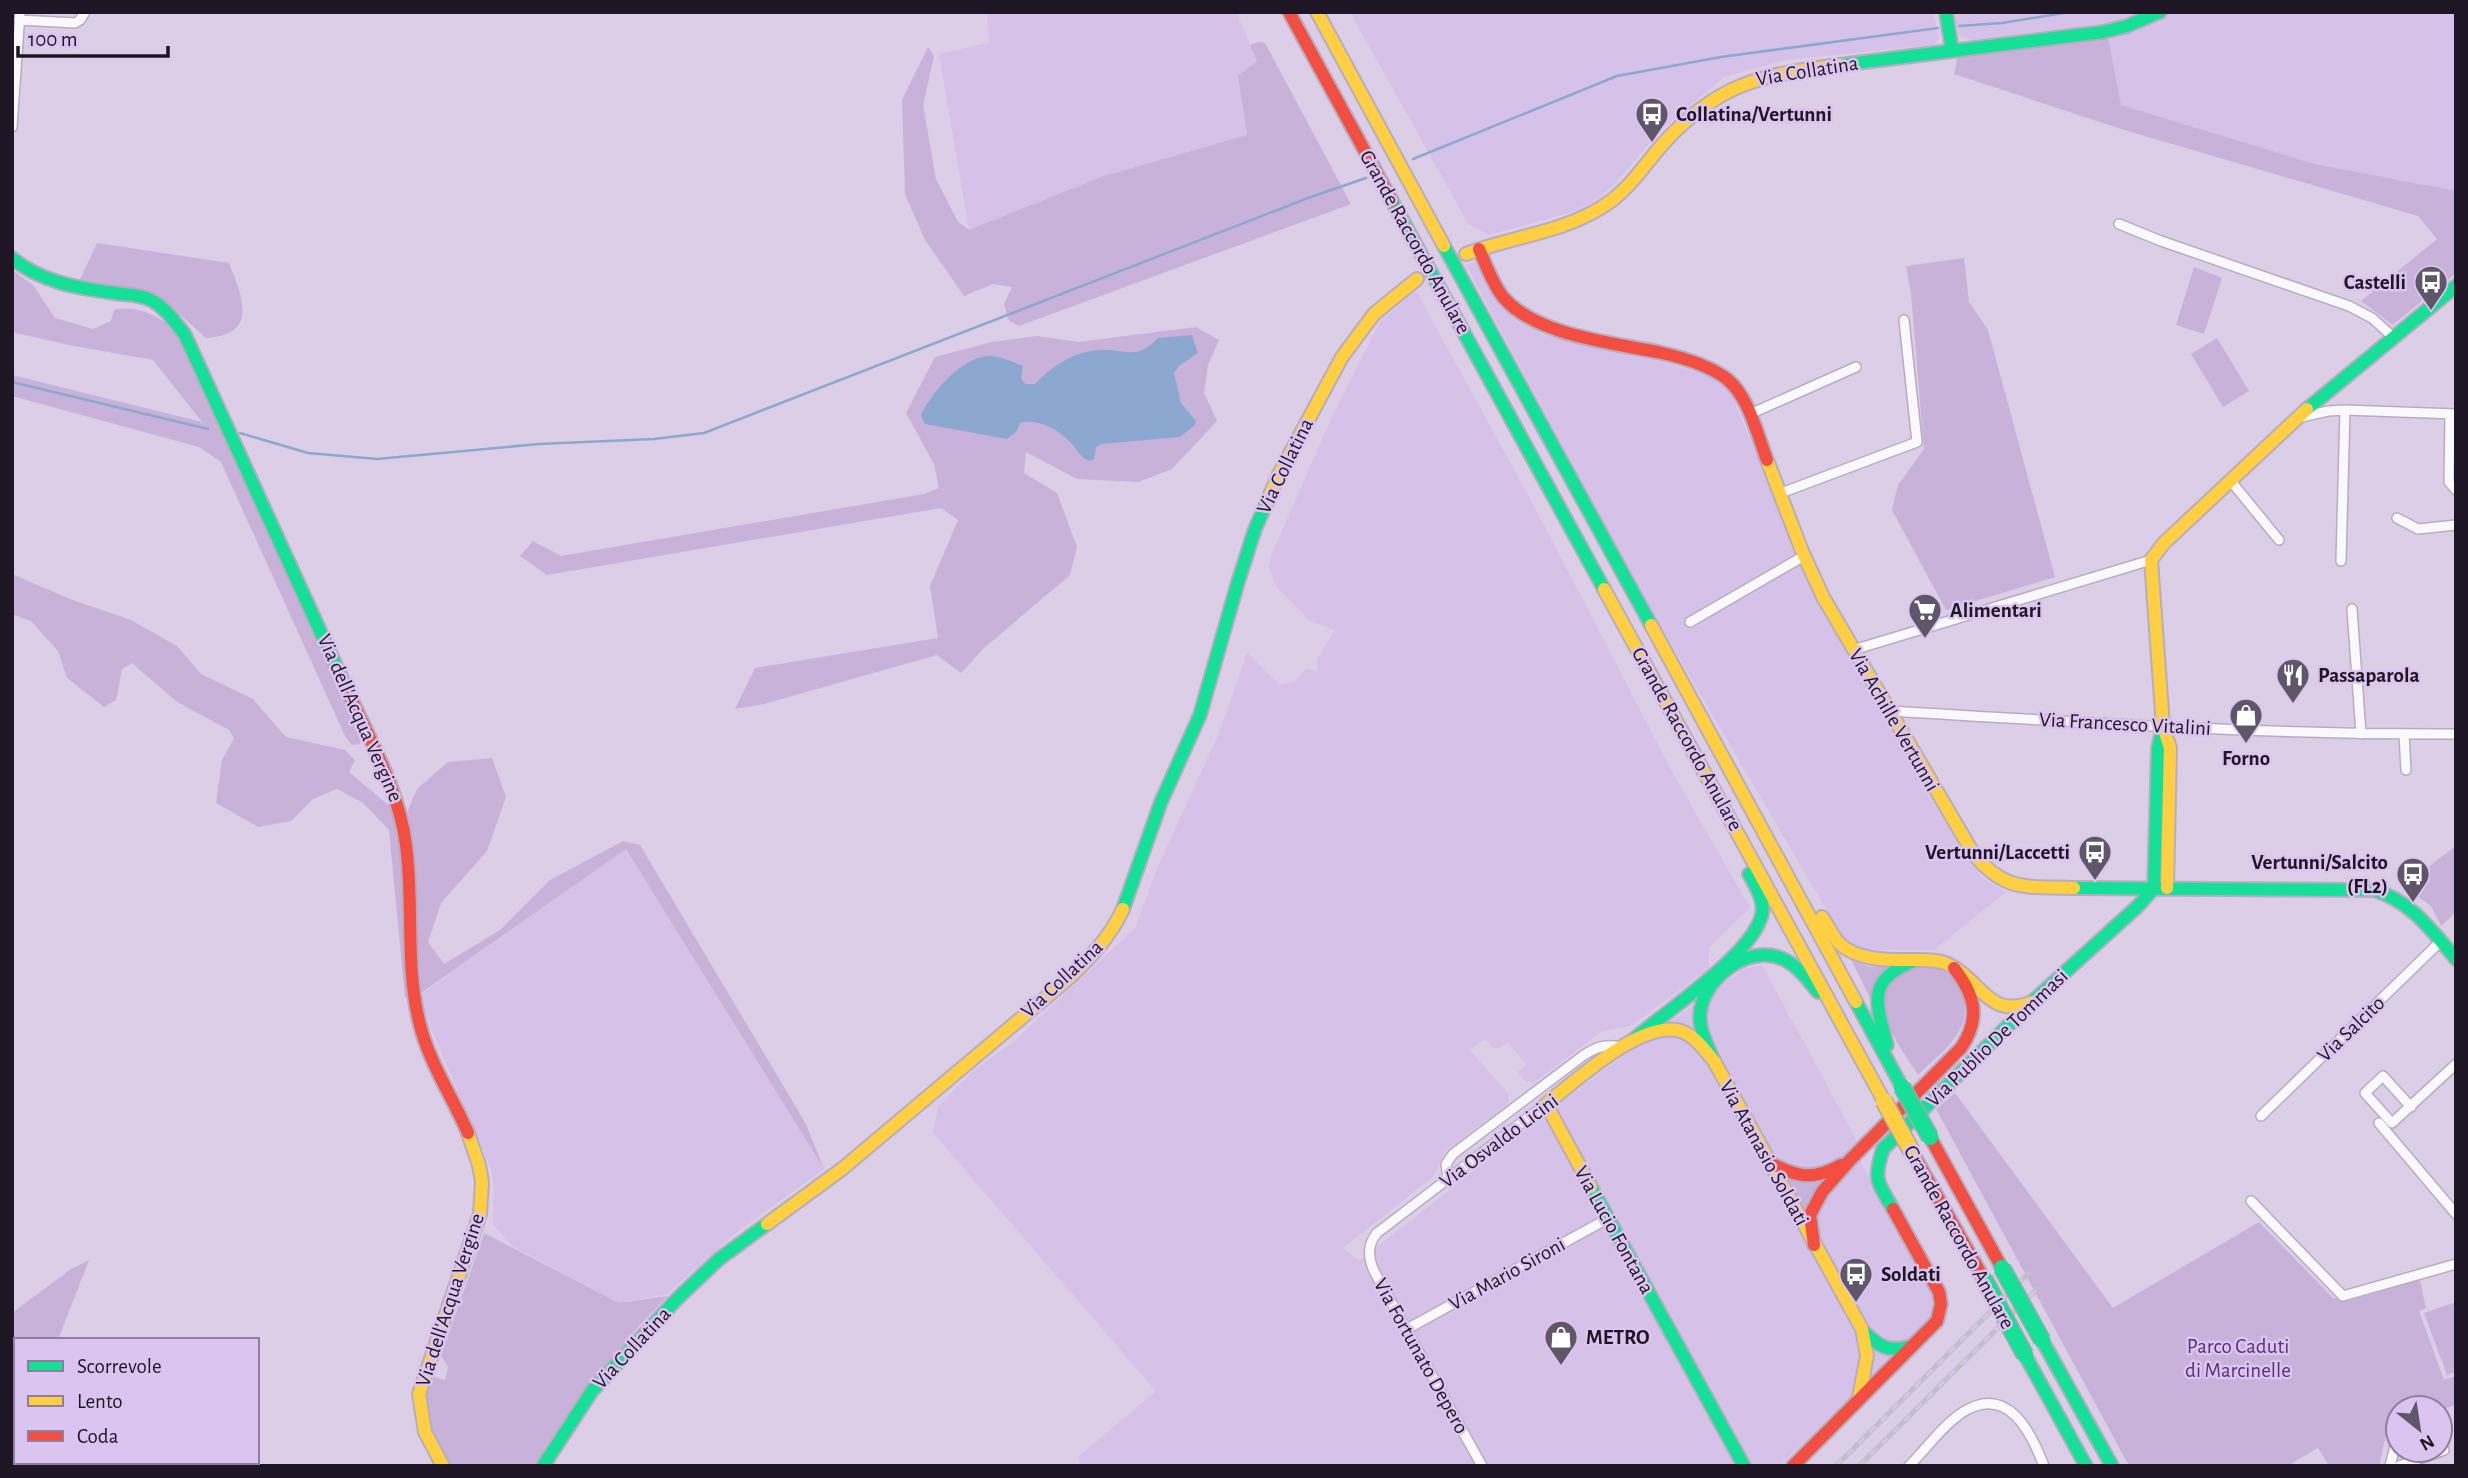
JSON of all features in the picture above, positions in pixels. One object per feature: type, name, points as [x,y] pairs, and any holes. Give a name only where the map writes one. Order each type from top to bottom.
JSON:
[{"type":"main road","name":"Grande Raccordo Anulare","points":[[1289,12],[2086,1466]]},
{"type":"main road","name":"Grande Raccordo Anulare","points":[[1317,12],[1899,1082],[2112,1466]]},
{"type":"main road","points":[[1946,12],[1952,50]]},
{"type":"main road","name":"Via Collatina","points":[[1472,251],[1556,227],[1603,207],[1627,185],[1683,122],[1708,100],[1735,85],[1758,77],[2103,32],[2127,26],[2160,12]]},
{"type":"main road","name":"Via Achille Vertunni","points":[[1472,251],[1500,293],[1528,317],[1564,333],[1669,355],[1703,365],[1736,386],[1750,414],[1804,556],[1823,597],[1940,800],[1973,853],[1997,877],[2021,886],[2374,890],[2393,895],[2404,902],[2456,959]]},
{"type":"main road","name":"Via dell'Acqua Vergine","points":[[12,258],[47,278],[81,288],[147,298],[170,314],[185,335],[396,797],[402,814],[407,855],[414,990],[418,1017],[474,1150],[482,1186],[477,1228],[419,1394],[420,1418],[425,1437],[443,1466]]},
{"type":"main road","name":"Via Collatina","points":[[543,1466],[592,1391],[676,1300],[719,1259],[870,1145],[1069,978],[1113,930],[1161,802],[1200,715],[1246,555],[1278,476],[1342,357],[1374,313],[1417,279]]},
{"type":"main road","points":[[2161,888],[2164,748],[2151,560],[2164,543],[2295,419],[2456,286]]},
{"type":"main road","points":[[1627,1044],[1737,956],[1755,933],[1759,923],[1761,903],[1742,862],[1715,789]]},
{"type":"main road","points":[[1766,835],[1842,945],[1855,953],[1869,956],[1943,962],[1954,968],[1998,1006],[2017,1008],[2032,1002]]},
{"type":"main road","name":"Via Publio De Tommasi","points":[[1793,1466],[1937,1321],[1942,1300],[1880,1189],[1876,1171],[1878,1158],[1888,1142],[2032,1002],[2161,888]]},
{"type":"main road","points":[[1714,1060],[1701,1024],[1700,1011],[1706,993],[1714,980],[1730,968],[1740,961],[1758,956],[1775,956],[1789,962],[1828,1004],[1849,1037]]},
{"type":"main road","points":[[1899,1082],[1876,997],[1881,983],[1889,974],[1918,960]]},
{"type":"main road","points":[[1814,1245],[1810,1225],[1812,1209],[1822,1192],[1966,1042],[1974,1021],[1974,1004],[1968,986],[1954,968]]},
{"type":"main road","name":"Via Atanasio Soldati","points":[[1627,1044],[1660,1029],[1678,1030],[1692,1037],[1714,1060],[1861,1329],[1868,1348],[1868,1363],[1859,1397]]},
{"type":"main road","name":"Via Osvaldo Licini","points":[[1546,1104],[1627,1044]]},
{"type":"main road","name":"Via Lucio Fontana","points":[[1546,1104],[1744,1466]]},
{"type":"main road","points":[[1770,1163],[1796,1175],[1811,1177],[1829,1172],[1850,1160]]},
{"type":"main road","name":"Via Atanasio Soldati","points":[[1861,1329],[1887,1350],[1896,1351],[1911,1346]]},
{"type":"street","points":[[12,127],[20,16],[75,23],[85,12]]},
{"type":"street","points":[[2119,224],[2349,306],[2372,318],[2393,337]]},
{"type":"street","points":[[1781,493],[1917,442],[1904,320]]},
{"type":"street","points":[[1750,414],[1856,367]]},
{"type":"street","points":[[2341,561],[2345,410]]},
{"type":"street","points":[[2295,419],[2345,410],[2453,414],[2449,482],[2456,490]]},
{"type":"street","points":[[2230,480],[2279,540]]},
{"type":"street","points":[[2397,518],[2418,529],[2456,525]]},
{"type":"street","points":[[1690,622],[1804,556]]},
{"type":"street","points":[[1853,650],[2151,560]]},
{"type":"street","points":[[2352,609],[2361,734]]},
{"type":"street","name":"Via Francesco Vitalini","points":[[1889,711],[2163,726],[2361,734],[2456,734]]},
{"type":"street","points":[[2404,734],[2406,770]]},
{"type":"street","name":"Via Salcito","points":[[2262,1116],[2440,942]]},
{"type":"street","points":[[1448,1180],[1446,1164],[1453,1154],[1597,1046],[1627,1044]]},
{"type":"street","points":[[2411,1107],[2383,1076],[2365,1093],[2392,1123],[2411,1107],[2456,1064]]},
{"type":"street","name":"Via Osvaldo Licini","points":[[1370,1244],[1377,1233],[1546,1104]]},
{"type":"street","points":[[2379,1124],[2456,1214]]},
{"type":"street","points":[[2250,1201],[2343,1296],[2456,1264]]},
{"type":"street","name":"Via Mario Sironi","points":[[1407,1329],[1607,1219]]},
{"type":"street","name":"Via Fortunato Depero","points":[[1370,1244],[1369,1258],[1374,1271],[1482,1466]]},
{"type":"street","points":[[1909,1466],[1962,1413],[1979,1405],[1990,1404],[2006,1408],[2020,1418],[2044,1466]]},
{"type":"shaded area","points":[[1000,12],[1236,12],[1257,61],[1238,76],[1247,135],[1104,176],[969,230],[939,54],[989,43],[987,15]]},
{"type":"shaded area","points":[[1350,12],[1933,12],[1939,39],[1933,45],[1785,60],[1724,77],[1660,131],[1613,186],[1591,203],[1572,212],[1489,235],[1469,225]]},
{"type":"shaded area","points":[[1953,12],[2145,12],[2136,17],[2093,25],[1972,40],[1959,35]]},
{"type":"shaded area","points":[[2171,12],[2456,12],[2456,191],[2315,164],[2121,105],[2108,38],[2137,29]]},
{"type":"shaded area","points":[[1475,261],[1490,292],[1512,315],[1541,334],[1621,350],[1703,374],[1728,386],[1821,609],[1926,792],[1982,878],[2006,892],[1934,950],[1865,950],[1842,936],[1660,625],[1581,480],[1466,265]]},
{"type":"shaded area","points":[[1416,291],[1535,508],[1676,779],[1750,908],[1709,948],[1709,968],[1631,1026],[1602,1031],[1535,1082],[1526,1082],[1518,1072],[1527,1064],[1507,1042],[1499,1048],[1493,1048],[1485,1039],[1470,1050],[1509,1095],[1508,1104],[1445,1151],[1434,1176],[1343,1248],[1359,1261],[1643,1041],[1744,969],[1762,965],[1856,1139],[1861,1163],[1932,1290],[1935,1303],[1931,1316],[1920,1330],[1779,1466],[1082,1466],[1078,1457],[1156,1391],[933,1133],[938,1107],[972,1072],[1012,1043],[1135,928],[1159,864],[1220,731],[1247,653],[1280,685],[1294,681],[1306,669],[1317,671],[1317,659],[1335,630],[1309,620],[1276,586],[1269,567],[1271,556],[1331,419],[1380,322]]},
{"type":"shaded area","points":[[626,849],[824,1169],[737,1232],[667,1294],[619,1303],[512,1246],[493,1224],[494,1186],[491,1169],[430,1026],[423,1004],[423,993]]},
{"type":"green space","points":[[2108,38],[2121,105],[2315,164],[2456,191],[2456,273],[2393,325],[2361,301],[2437,239],[2418,216],[2121,129],[1954,74],[1958,55]]},
{"type":"green space","points":[[1265,43],[1351,204],[1019,326],[1009,321],[1004,304],[1012,287],[993,284],[964,296],[925,240],[905,194],[902,100],[928,47],[934,56],[923,105],[936,179],[958,222],[969,230],[1104,176],[1247,135],[1238,76],[1257,61],[1250,45]]},
{"type":"green space","points":[[97,243],[229,263],[242,301],[240,321],[234,329],[223,335],[206,338],[161,301],[78,284]]},
{"type":"green space","points":[[1964,258],[1969,302],[1988,330],[2055,577],[1946,610],[1892,510],[1898,485],[1924,449],[1911,294],[1906,266]]},
{"type":"green space","points":[[2194,267],[2222,278],[2204,334],[2176,325]]},
{"type":"green space","points":[[12,270],[33,285],[55,318],[93,329],[111,321],[114,310],[139,310],[163,321],[176,332],[196,365],[220,428],[363,737],[360,744],[352,745],[345,736],[221,462],[199,447],[12,396],[12,375],[202,422],[153,360],[12,332]]},
{"type":"green space","points":[[1196,327],[1219,340],[1208,365],[1204,393],[1217,421],[1172,469],[1138,482],[1077,479],[1026,452],[1024,473],[1057,493],[1077,547],[1070,575],[984,648],[961,673],[937,655],[764,704],[735,709],[755,668],[938,638],[930,586],[958,520],[941,508],[547,575],[520,556],[533,541],[561,556],[924,494],[939,488],[934,464],[906,413],[935,357],[992,342],[1038,336],[1079,342]]},
{"type":"green space","points":[[2217,338],[2249,391],[2223,407],[2191,354]]},
{"type":"green space","points":[[12,574],[70,599],[131,620],[177,646],[201,674],[253,699],[286,737],[345,750],[355,760],[349,772],[393,809],[403,848],[409,996],[405,997],[389,830],[363,803],[337,789],[313,799],[291,821],[258,827],[216,803],[222,760],[234,739],[229,730],[177,702],[132,663],[122,669],[116,700],[104,707],[67,678],[58,651],[31,621],[12,614]]},
{"type":"green space","points":[[492,758],[506,797],[487,851],[441,903],[428,942],[444,964],[500,930],[550,880],[623,841],[640,845],[806,1124],[824,1169],[626,849],[421,993],[415,921],[414,854],[408,810],[417,789],[448,762]]},
{"type":"green space","points":[[2456,846],[2456,912],[2441,926],[2431,906],[2403,886]]},
{"type":"green space","points":[[1852,961],[1870,967],[1886,966],[1870,998]]},
{"type":"green space","points":[[1909,967],[1934,968],[1949,975],[1960,988],[1965,1006],[1963,1023],[1955,1037],[1918,1075],[1890,1030],[1884,1005],[1892,981]]},
{"type":"green space","name":"Parco Caduti di Marcinelle","points":[[1955,1093],[2113,1308],[2259,1222],[2333,1298],[2348,1301],[2420,1280],[2426,1308],[2419,1311],[2444,1380],[2456,1376],[2456,1405],[2454,1394],[2384,1394],[2384,1444],[2379,1466],[2329,1466],[2318,1448],[2287,1466],[2129,1466],[1936,1109]]},
{"type":"green space","points":[[1786,1177],[1824,1180],[1804,1208]]},
{"type":"green space","points":[[484,1233],[619,1303],[668,1296],[638,1327],[586,1392],[537,1466],[450,1466],[435,1445],[426,1424],[424,1413],[428,1390],[434,1377],[445,1380],[448,1367],[441,1356]]},
{"type":"green space","points":[[89,1260],[59,1338],[14,1338],[12,1450],[12,1313],[71,1269]]},
{"type":"green space","points":[[2456,1302],[2456,1372],[2447,1375],[2424,1313]]},
{"type":"water","points":[[1192,335],[1198,353],[1179,366],[1174,373],[1181,403],[1196,421],[1194,426],[1180,437],[1102,444],[1096,447],[1094,459],[1090,461],[1081,456],[1060,433],[1040,423],[1020,423],[1017,431],[1007,439],[925,424],[921,415],[932,396],[950,376],[970,361],[981,357],[991,356],[1023,366],[1021,379],[1025,384],[1035,384],[1057,365],[1083,353],[1102,350],[1138,352],[1158,338]]},
{"type":"waterway","points":[[1959,26],[2002,23],[2070,12]]},
{"type":"waterway","points":[[1413,159],[1617,76],[1721,57],[1938,28]]},
{"type":"waterway","points":[[240,433],[308,453],[377,459],[539,444],[654,439],[704,433],[1308,198],[1366,178]]},
{"type":"waterway","points":[[12,382],[208,429]]},
{"type":"railway","points":[[1836,1466],[2029,1273]]},
{"type":"railway","points":[[1859,1466],[2038,1288]]},
{"type":"traffic: fast","points":[[1946,12],[1952,50]]},
{"type":"traffic: fast","points":[[1840,65],[2103,32],[2127,26],[2160,12]]},
{"type":"traffic: fast","points":[[1392,201],[1604,589]]},
{"type":"traffic: fast","points":[[1444,246],[1651,625]]},
{"type":"traffic: fast","points":[[12,258],[35,273],[60,283],[151,300],[178,325],[185,335],[348,692]]},
{"type":"traffic: fast","points":[[2307,409],[2456,286]]},
{"type":"traffic: fast","points":[[1123,909],[1161,802],[1200,715],[1238,582],[1267,502]]},
{"type":"traffic: fast","points":[[2154,888],[2158,748],[2163,726]]},
{"type":"traffic: fast","points":[[1632,1041],[1725,965],[1755,930],[1762,914],[1762,904],[1749,874]]},
{"type":"traffic: fast","points":[[2074,888],[2374,890],[2410,909],[2456,959]]},
{"type":"traffic: fast","points":[[1893,1209],[1878,1180],[1883,1149],[2032,1002],[2138,906],[2154,888]]},
{"type":"traffic: fast","points":[[1714,1061],[1702,1032],[1700,1015],[1709,989],[1729,968],[1742,960],[1769,955],[1783,959],[1798,969],[1818,992]]},
{"type":"traffic: fast","points":[[1887,1045],[1878,1005],[1881,984],[1899,968],[1914,961]]},
{"type":"traffic: fast","points":[[1856,1002],[1902,1087]]},
{"type":"traffic: fast","points":[[1902,1087],[1930,1137]]},
{"type":"traffic: fast","points":[[1591,1187],[1744,1466]]},
{"type":"traffic: fast","points":[[543,1466],[592,1391],[676,1300],[719,1259],[767,1224]]},
{"type":"traffic: fast","points":[[2002,1268],[2042,1340]]},
{"type":"traffic: fast","points":[[1984,1279],[2025,1355]]},
{"type":"traffic: fast","points":[[1863,1331],[1888,1348],[1908,1347]]},
{"type":"traffic: fast","points":[[2042,1340],[2112,1466]]},
{"type":"traffic: fast","points":[[2025,1355],[2086,1466]]},
{"type":"traffic: slow","points":[[1317,12],[1444,246]]},
{"type":"traffic: slow","points":[[1466,254],[1553,229],[1602,207],[1626,187],[1681,125],[1721,95],[1763,78],[1840,65]]},
{"type":"traffic: slow","points":[[1267,502],[1278,476],[1342,357],[1374,314],[1417,279]]},
{"type":"traffic: slow","points":[[2167,888],[2170,748],[2163,726],[2151,560],[2164,543],[2307,409]]},
{"type":"traffic: slow","points":[[1767,460],[1823,597],[1973,853],[1996,875],[2018,885],[2074,888]]},
{"type":"traffic: slow","points":[[1604,589],[1884,1101]]},
{"type":"traffic: slow","points":[[1651,625],[1856,1002]]},
{"type":"traffic: slow","points":[[767,1224],[842,1169],[1069,978],[1099,946],[1123,909]]},
{"type":"traffic: slow","points":[[1822,917],[1840,944],[1856,954],[1945,963],[1957,969],[1994,1002],[2005,1006],[2032,1002]]},
{"type":"traffic: slow","points":[[1591,1187],[1546,1104],[1608,1056],[1644,1035],[1661,1030],[1677,1030],[1688,1034],[1714,1061],[1862,1329],[1867,1356],[1859,1397]]},
{"type":"traffic: slow","points":[[1884,1101],[1912,1152]]},
{"type":"traffic: slow","points":[[443,1466],[425,1432],[419,1394],[480,1214],[482,1182],[468,1133]]},
{"type":"traffic: jam","points":[[1289,12],[1392,201]]},
{"type":"traffic: jam","points":[[1479,249],[1492,280],[1503,297],[1535,321],[1577,336],[1687,360],[1727,379],[1747,406],[1767,460]]},
{"type":"traffic: jam","points":[[348,692],[391,786],[402,825],[408,867],[412,977],[423,1036],[468,1133]]},
{"type":"traffic: jam","points":[[1814,1245],[1810,1215],[1822,1192],[1961,1048],[1967,1037],[1973,1007],[1967,988],[1954,968]]},
{"type":"traffic: jam","points":[[1930,1137],[2002,1268]]},
{"type":"traffic: jam","points":[[1912,1152],[1984,1279]]},
{"type":"traffic: jam","points":[[1770,1163],[1805,1175],[1822,1173],[1841,1165]]},
{"type":"traffic: jam","points":[[1793,1466],[1937,1321],[1941,1304],[1939,1292],[1893,1209]]},
{"type":"place","name":"Collatina/Vertunni","points":[[1652,144]]},
{"type":"place","name":"Castelli","points":[[2431,312]]},
{"type":"place","name":"Alimentari","points":[[1925,640]]},
{"type":"place","name":"Passaparola","points":[[2293,705]]},
{"type":"place","name":"Forno","points":[[2246,745]]},
{"type":"place","name":"Vertunni/Laccetti","points":[[2095,882]]},
{"type":"place","name":"Vertunni/Salcito (FL2)","points":[[2413,904]]},
{"type":"place","name":"Soldati","points":[[1856,1304]]},
{"type":"place","name":"METRO","points":[[1561,1367]]}]
